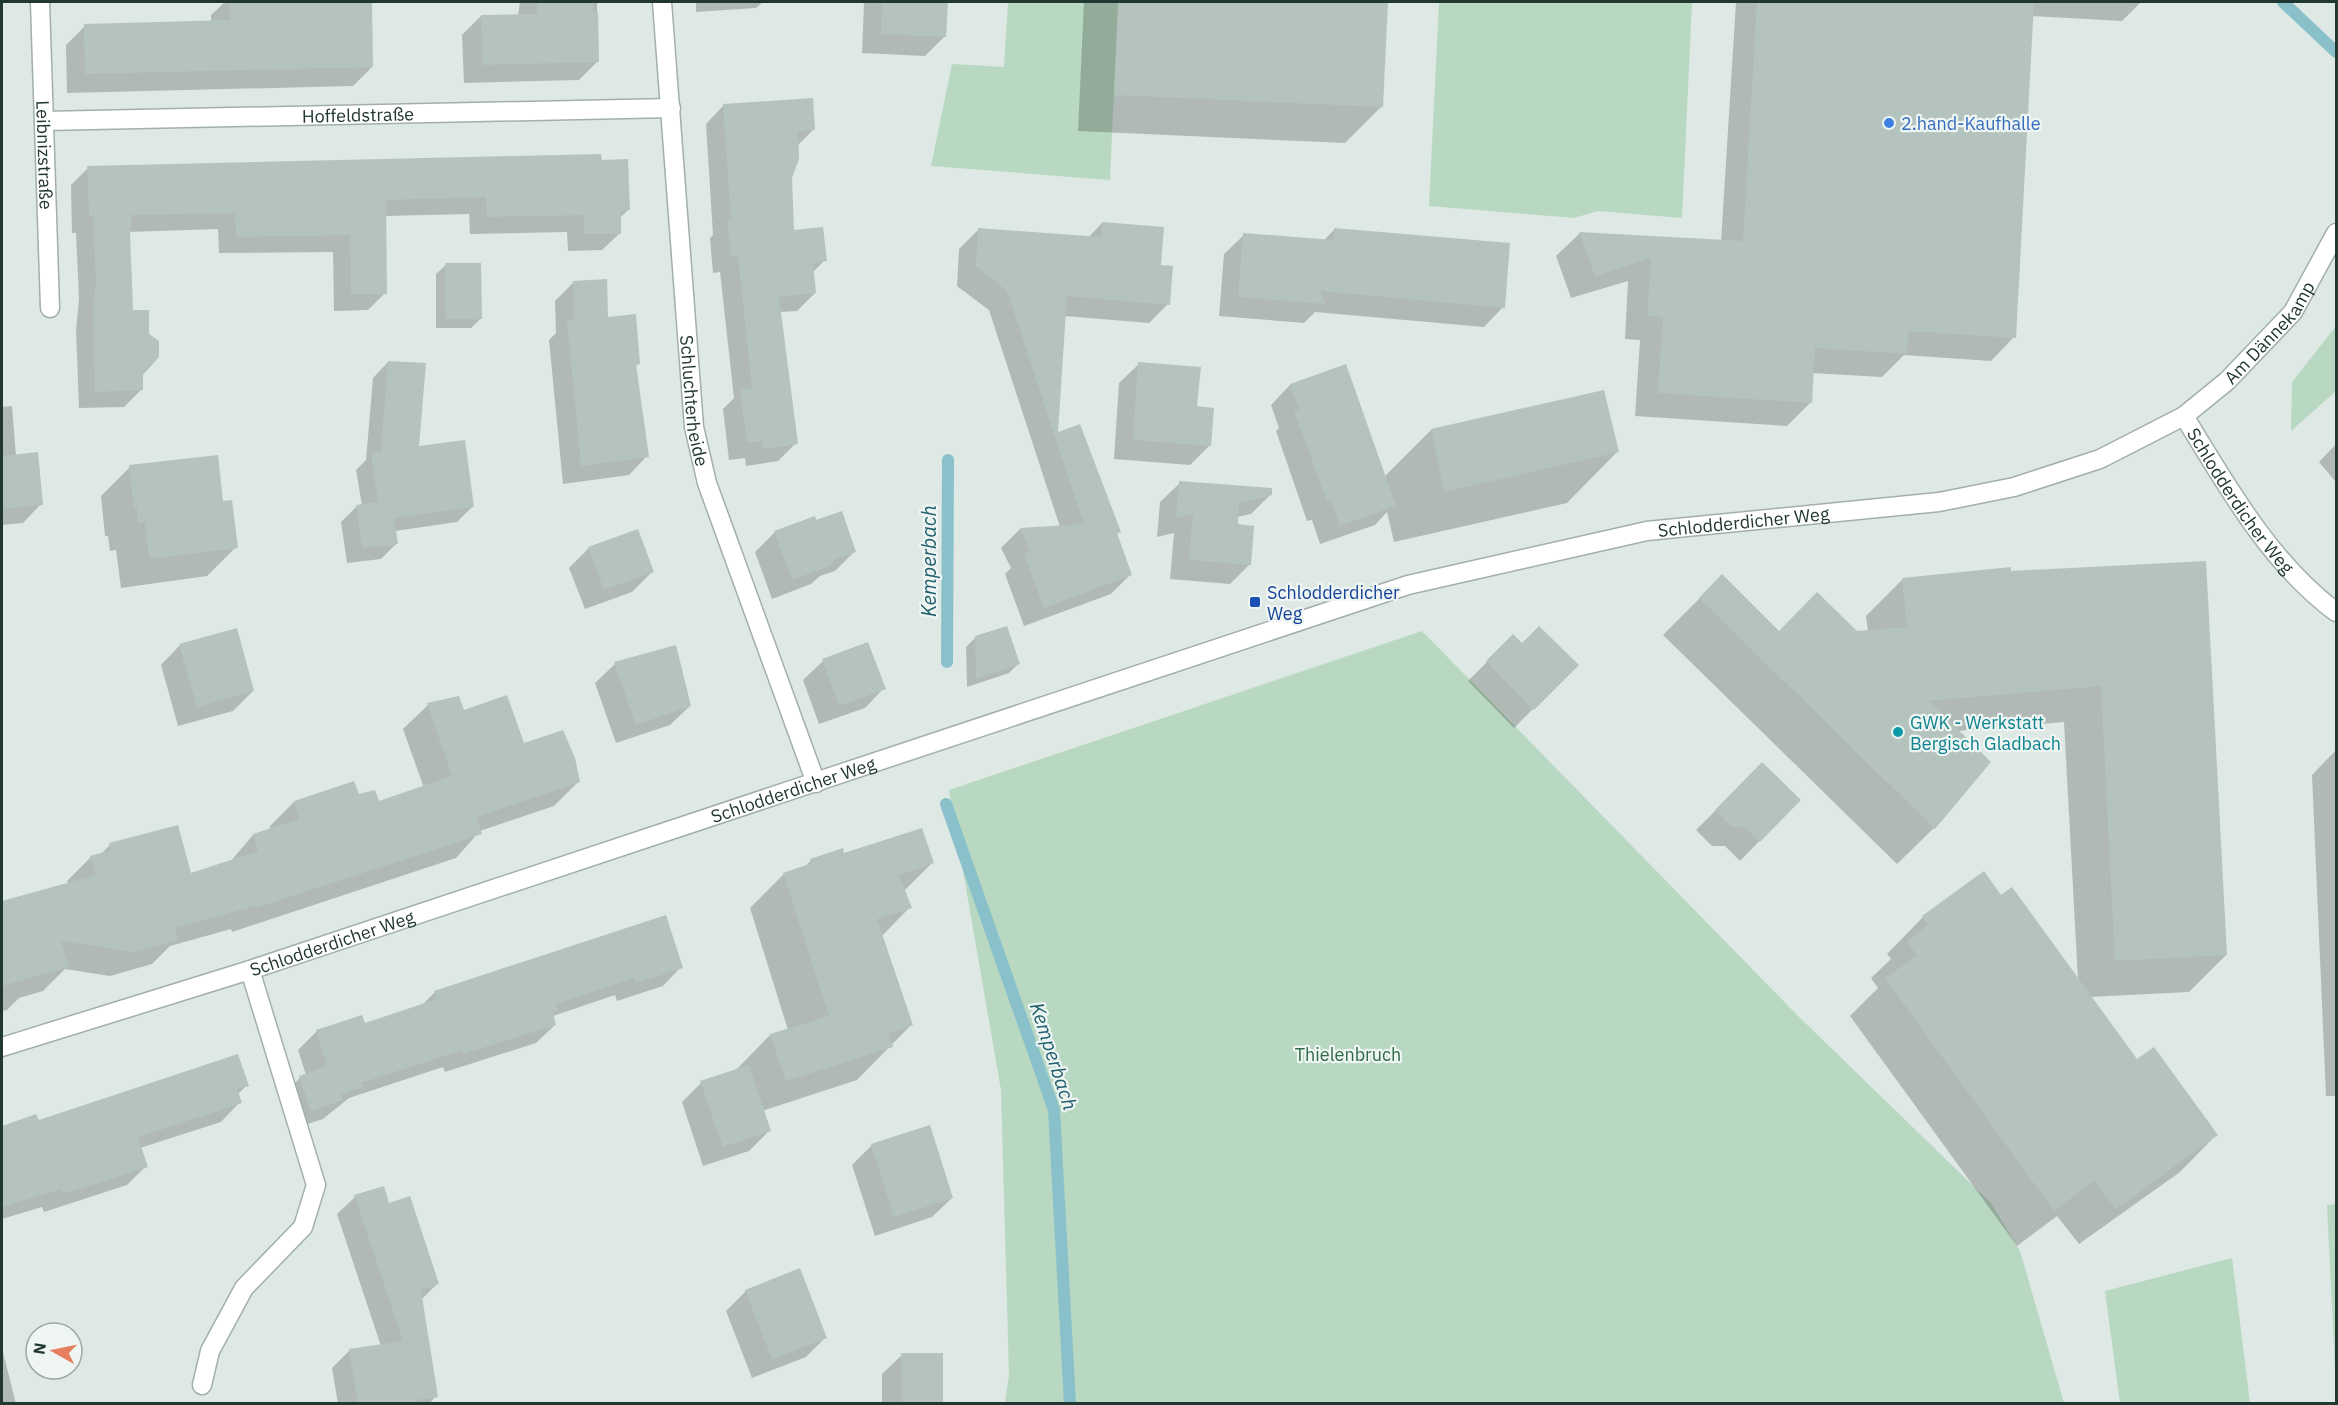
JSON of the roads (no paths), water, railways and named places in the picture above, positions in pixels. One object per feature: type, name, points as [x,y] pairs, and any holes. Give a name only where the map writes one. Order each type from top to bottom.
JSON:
[{"type":"street","name":"Leibnizstraße","points":[[40,2],[50,308]]},
{"type":"street","name":"Schluchterheide","points":[[662,2],[694,426],[707,483],[816,783]]},
{"type":"street","name":"Hoffeldstraße","points":[[44,121],[671,108]]},
{"type":"street","name":"Am Dännekamp","points":[[2184,416],[2227,381],[2293,312],[2337,233]]},
{"type":"street","name":"Schlodderdicher Weg","points":[[2,1047],[250,970],[1408,585],[1647,531],[1939,502],[2014,487],[2100,459],[2184,416],[2227,486],[2280,560],[2311,594],[2337,612]]},
{"type":"street","points":[[202,1385],[210,1351],[239,1296],[303,1227],[316,1185],[250,970]]},
{"type":"waterway","points":[[2283,2],[2336,52]]},
{"type":"waterway","name":"Kemperbach","points":[[947,662],[948,460]]},
{"type":"waterway","name":"Kemperbach","points":[[946,804],[1054,1110],[1070,1404]]},
{"type":"place","name":"2.hand-Kaufhalle","points":[[1889,123]]},
{"type":"place","name":"Schlodderdicher Weg","points":[[1255,602]]},
{"type":"place","name":"GWK - Werkstatt Bergisch Gladbach","points":[[1898,732]]},
{"type":"park label","name":"Thielenbruch","points":[[1348,1054]]}]
